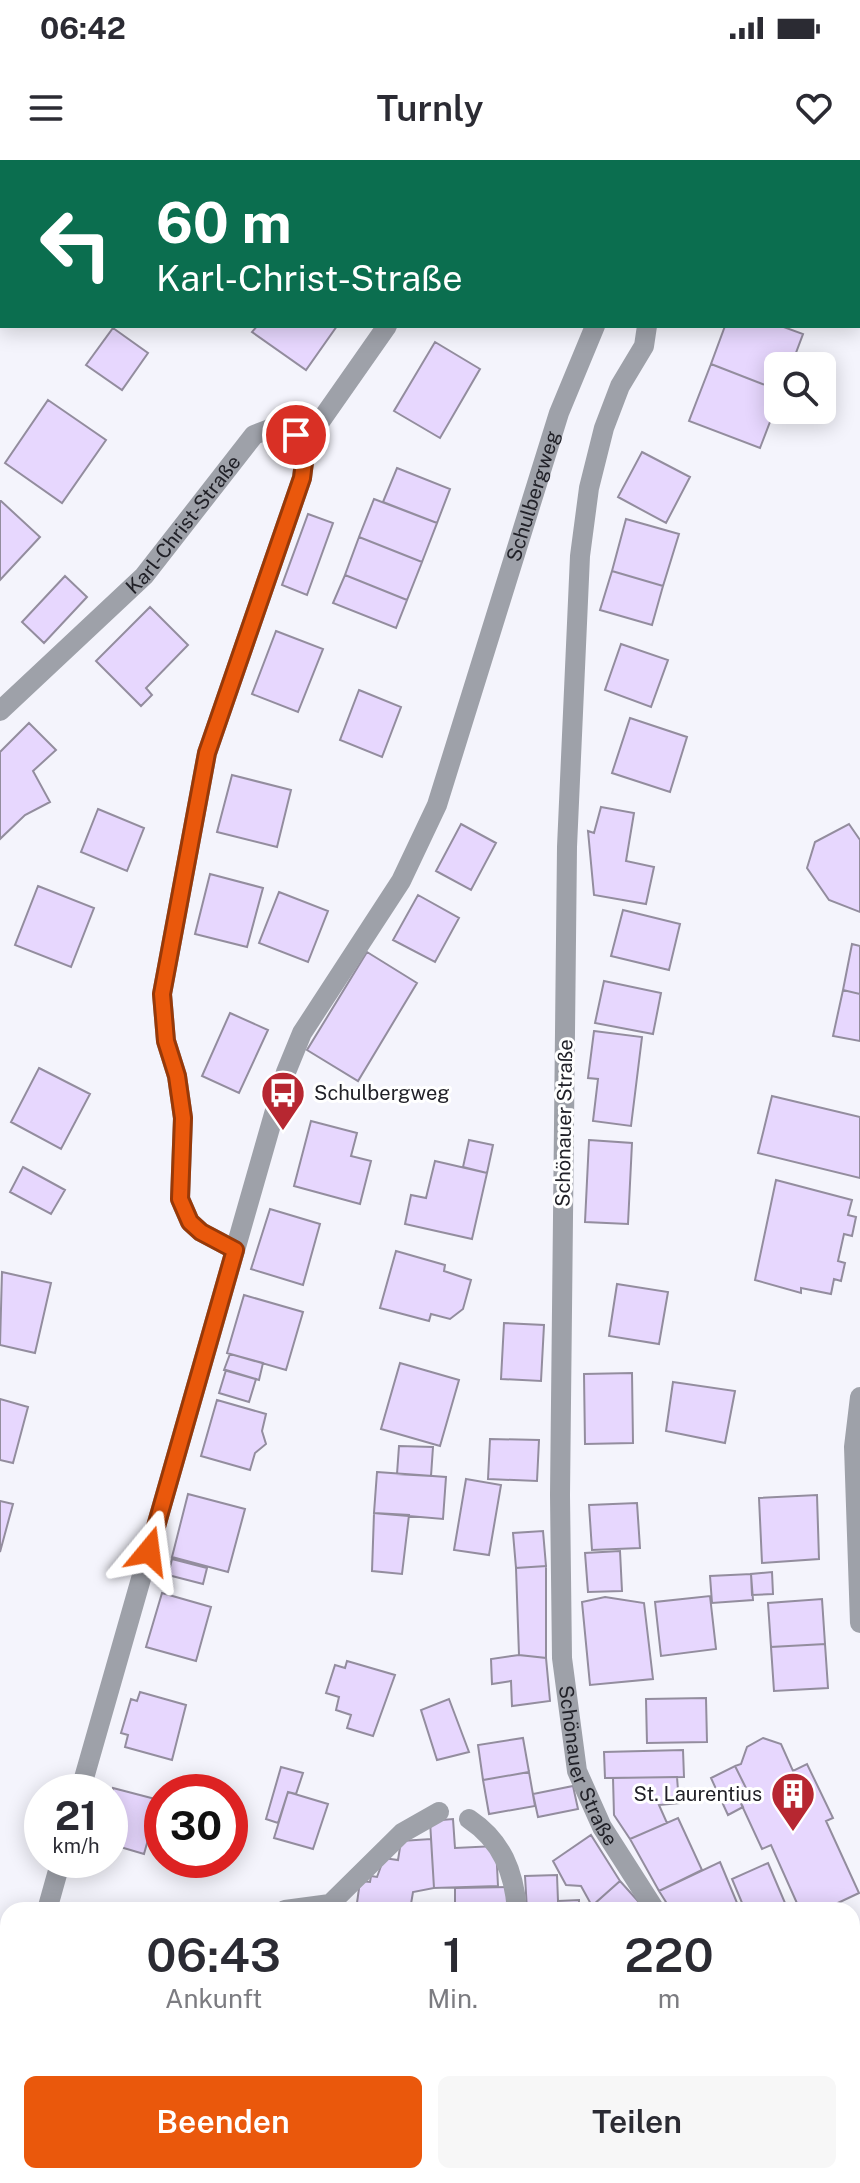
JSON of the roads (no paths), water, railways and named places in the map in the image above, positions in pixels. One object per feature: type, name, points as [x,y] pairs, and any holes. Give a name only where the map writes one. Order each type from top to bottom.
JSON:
[{"type":"street","points":[[235,1250],[201,1232],[190,1222],[180,1199],[183,1118],[177,1076],[166,1041],[162,994],[207,753],[298,491],[306,464],[303,446],[386,328]]},
{"type":"street","name":"Schulbergweg","points":[[85,1774],[286,1072],[302,1033],[401,881],[437,805],[559,413],[594,328]]},
{"type":"street","name":"Schönauer Straße","points":[[647,328],[644,346],[620,386],[604,428],[589,488],[580,556],[567,847],[560,1510],[562,1658],[577,1771],[602,1827],[650,1902]]},
{"type":"street","name":"Karl-Christ-Straße","points":[[0,711],[144,576],[254,435],[262,430],[281,428],[296,435],[303,446]]},
{"type":"street","points":[[860,1397],[854,1476],[860,1623]]},
{"type":"street","points":[[332,1902],[402,1833],[439,1812]]},
{"type":"street","points":[[469,1819],[498,1843],[517,1902]]},
{"type":"street","points":[[49,1902],[56,1878]]},
{"type":"place","name":"Schulbergweg","points":[[283,1132]]},
{"type":"place","name":"St. Laurentius","points":[[793,1833]]}]
